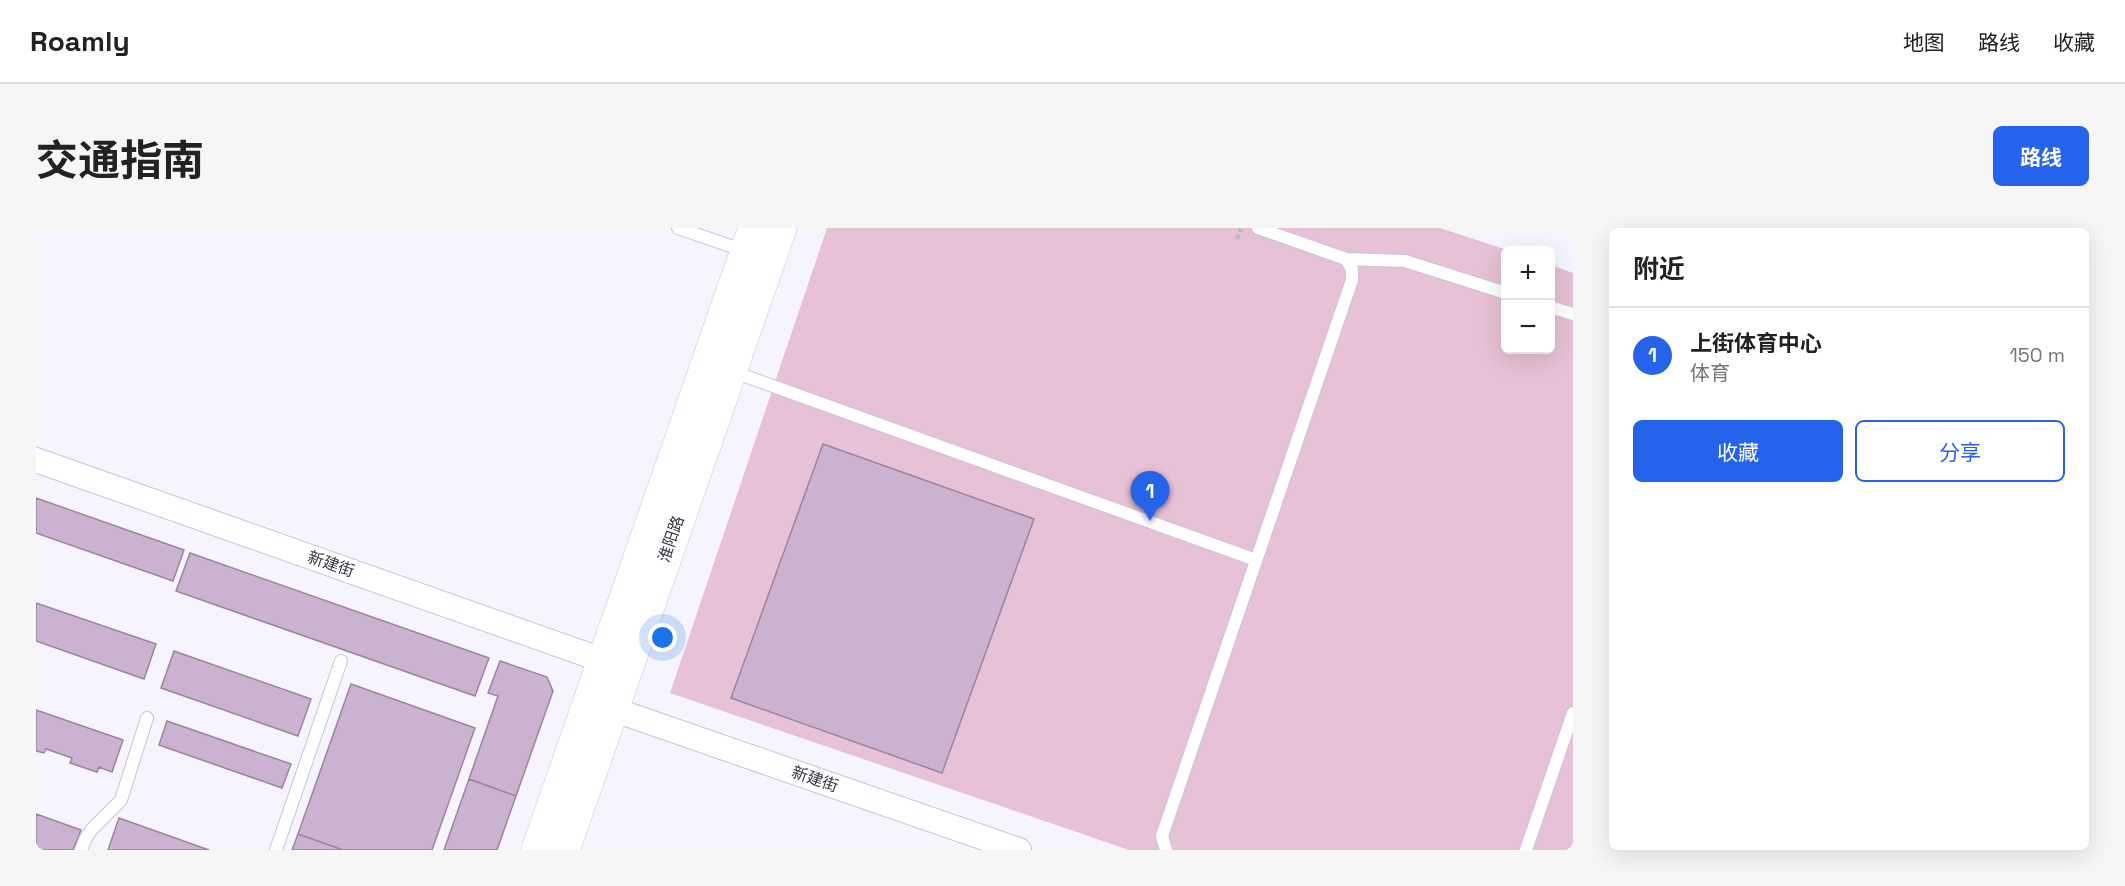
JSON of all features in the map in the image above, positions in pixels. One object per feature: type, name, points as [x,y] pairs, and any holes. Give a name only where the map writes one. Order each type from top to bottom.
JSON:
[{"type":"main road","name":"淮阳路","points":[[538,850],[615,665],[730,370],[780,228]]},
{"type":"main road","name":"淮阳路","points":[[563,850],[612,709],[615,665],[751,240]]},
{"type":"street","name":"新建街","points":[[36,460],[615,665]]},
{"type":"street","name":"新建街","points":[[612,709],[1019,850]]},
{"type":"lane","points":[[678,228],[751,240]]},
{"type":"lane","points":[[1258,228],[1346,259],[1405,261],[1501,291]]},
{"type":"lane","points":[[1166,850],[1162,836],[1352,280],[1352,269],[1346,259]]},
{"type":"lane","points":[[1555,308],[1573,314]]},
{"type":"lane","points":[[730,370],[1256,560]]},
{"type":"lane","points":[[276,850],[341,662]]},
{"type":"lane","points":[[1526,850],[1573,713]]},
{"type":"lane","points":[[81,850],[92,829],[121,800],[147,718]]},
{"type":"path","points":[[1237,239],[1241,228]]},
{"type":"shaded area","points":[[827,228],[1440,228],[1501,248],[1501,354],[1555,354],[1555,266],[1573,273],[1573,850],[1129,850],[670,693]]},
{"type":"building","points":[[823,444],[1034,519],[942,773],[731,698]]},
{"type":"building","points":[[36,498],[184,550],[173,581],[36,533]]},
{"type":"building","points":[[190,553],[489,658],[475,696],[176,591]]},
{"type":"building","points":[[36,603],[156,644],[144,679],[36,641]]},
{"type":"building","points":[[174,651],[311,699],[298,736],[161,688]]},
{"type":"building","points":[[500,661],[547,677],[553,691],[516,796],[469,779],[498,696],[488,693]]},
{"type":"building","points":[[351,684],[475,728],[432,850],[343,850],[298,834]]},
{"type":"building","points":[[36,710],[123,740],[112,772],[99,767],[97,772],[70,763],[72,758],[46,749],[44,753],[36,751]]},
{"type":"building","points":[[167,721],[291,764],[282,788],[159,745]]},
{"type":"building","points":[[469,779],[516,796],[497,850],[444,850]]},
{"type":"building","points":[[36,814],[81,830],[73,850],[36,850]]},
{"type":"building","points":[[119,818],[209,850],[108,850]]},
{"type":"building","points":[[298,834],[343,850],[292,850]]},
{"type":"place","name":"上街体育中心","points":[[1150,521]]}]
